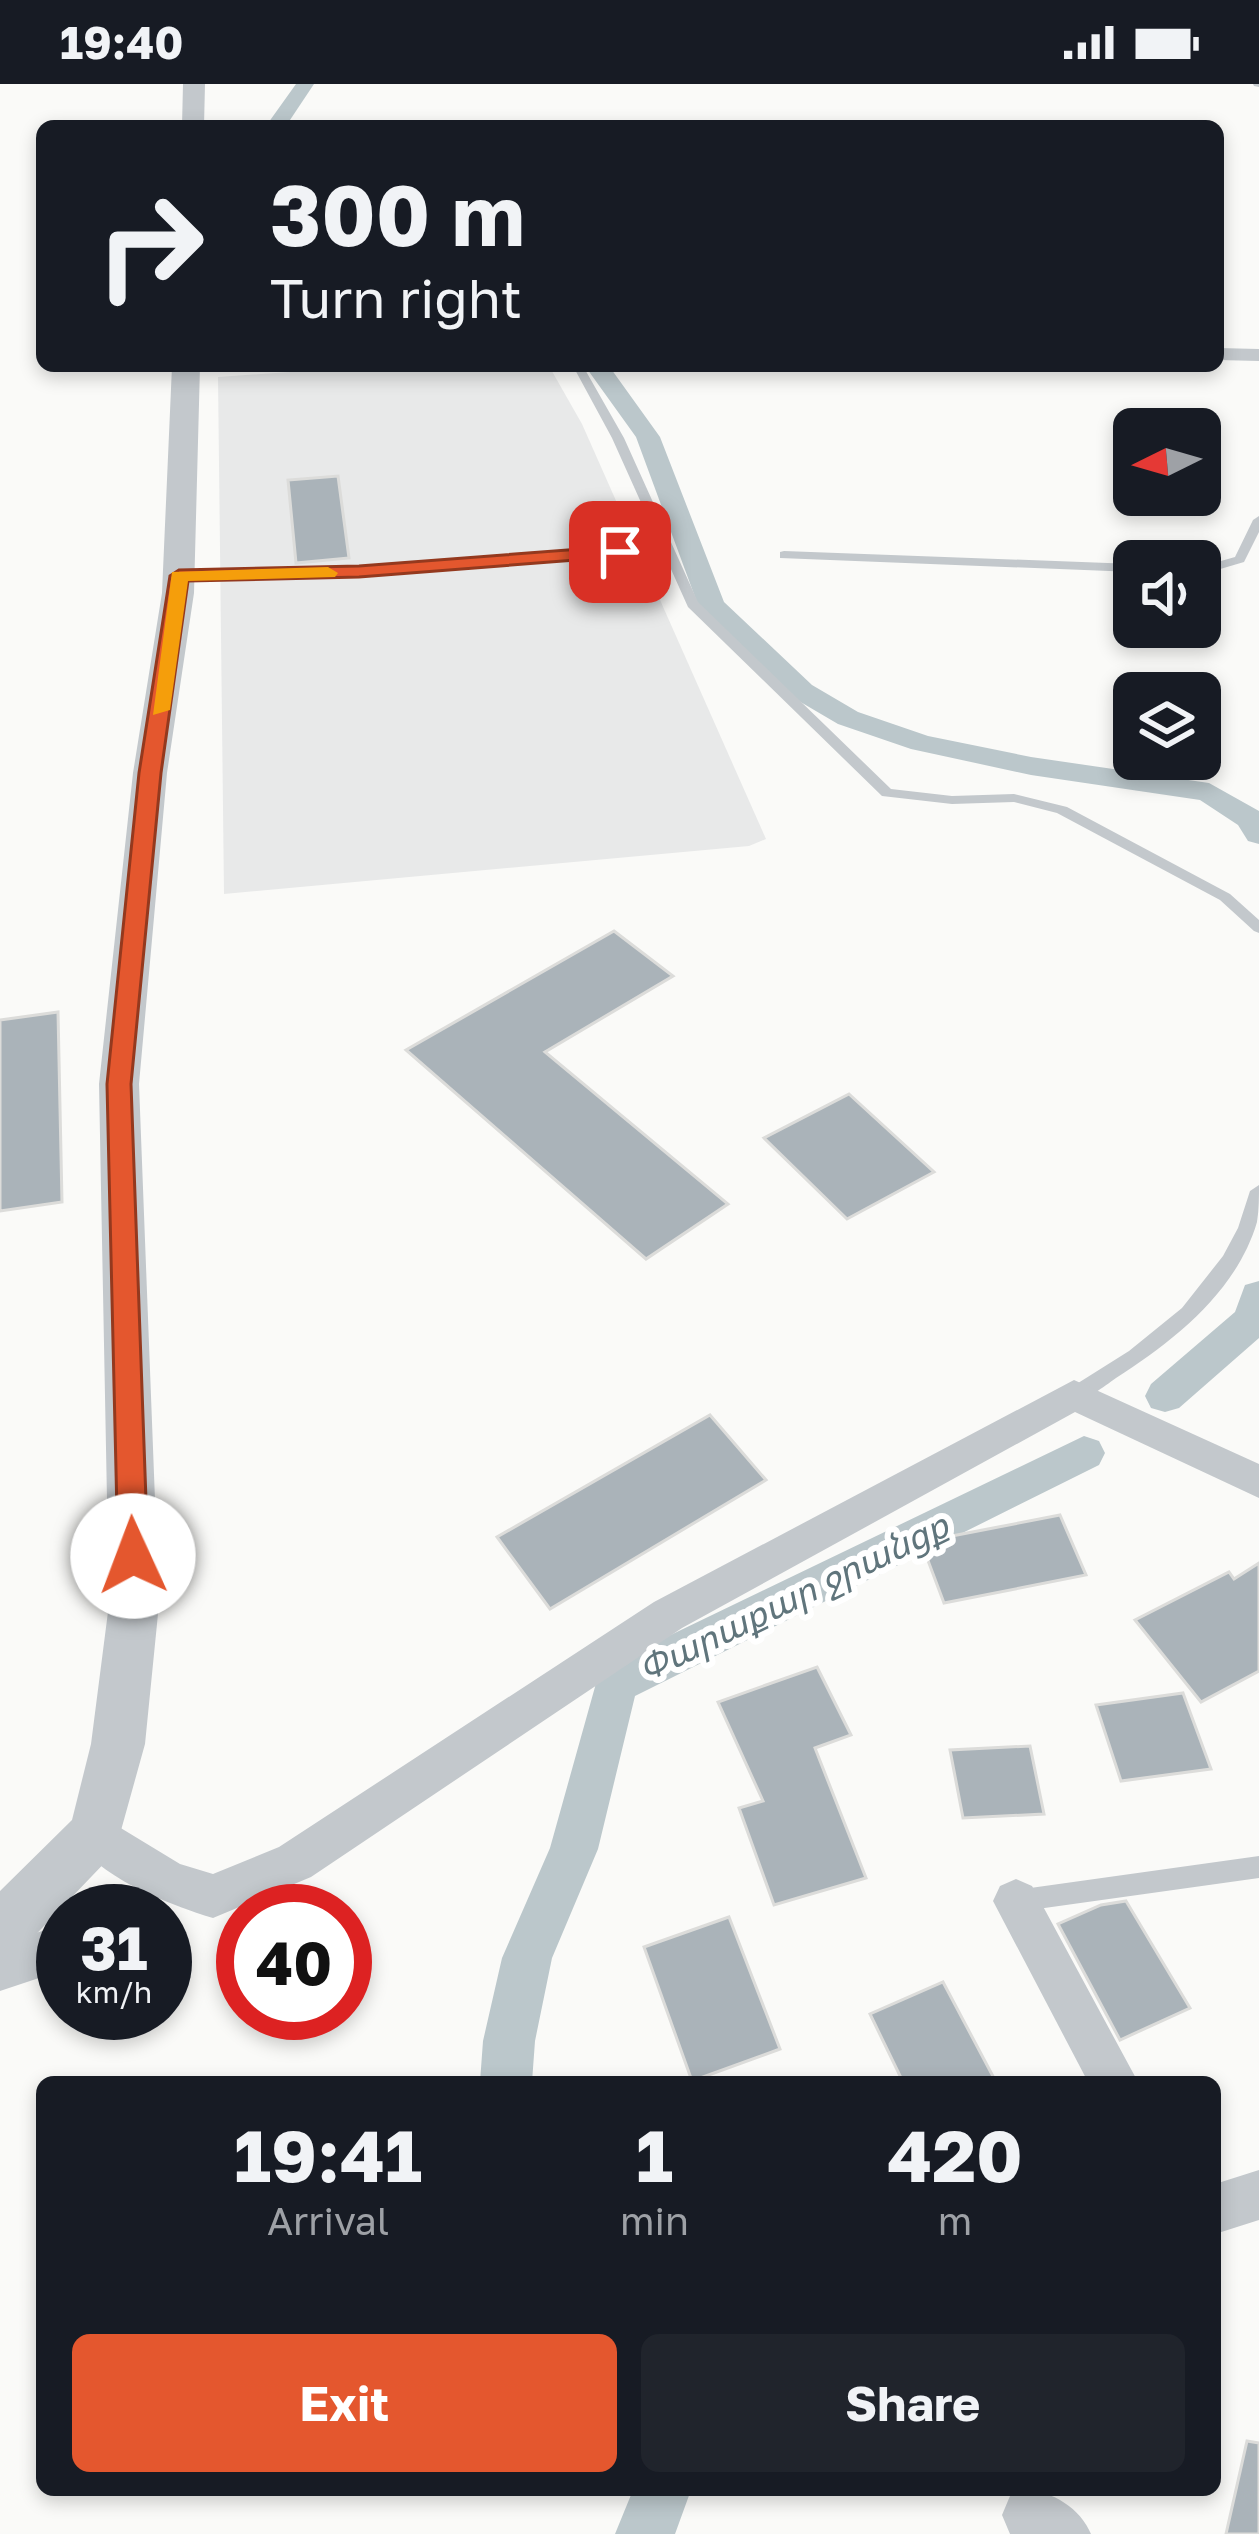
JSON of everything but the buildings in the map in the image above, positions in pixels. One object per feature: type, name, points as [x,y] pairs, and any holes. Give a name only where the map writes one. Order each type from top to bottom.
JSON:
[{"type":"street","points":[[193,120],[194,84]]},
{"type":"street","points":[[1224,354],[1259,355]]},
{"type":"street","points":[[0,1931],[96,1834],[118,1744],[134,1604],[119,1084],[150,773],[179,576],[186,372]]},
{"type":"street","points":[[192,1903],[295,1862],[668,1615],[1074,1395],[1259,1483]]},
{"type":"street","points":[[96,1834],[168,1882],[213,1896]]},
{"type":"street","points":[[1016,1900],[1106,2076]]},
{"type":"street","points":[[0,1968],[36,1956]]},
{"type":"street","points":[[1221,2207],[1259,2194]]},
{"type":"lane","points":[[581,372],[618,437],[692,604],[887,793],[952,800],[1014,798],[1062,810],[1225,897],[1259,928]]},
{"type":"lane","points":[[1221,565],[1240,559],[1259,520]]},
{"type":"lane","points":[[179,576],[359,571],[620,552]]},
{"type":"lane","points":[[784,555],[1113,567]]},
{"type":"lane","points":[[1074,1395],[1154,1347],[1208,1297],[1253,1213],[1259,1191]]},
{"type":"lane","points":[[1016,1900],[1259,1867]]},
{"type":"shaded area","points":[[290,372],[552,372],[582,424],[766,839],[749,846],[224,894],[218,377]]},
{"type":"waterway","name":"Փարաքար ջրանցք","points":[[280,120],[305,84]]},
{"type":"waterway","name":"Փարաքար ջրանցք","points":[[601,372],[648,437],[712,605],[802,691],[848,718],[921,743],[1031,766],[1209,792],[1250,819],[1259,834]]},
{"type":"waterway","name":"Փարաքար ջրանցք","points":[[1165,1396],[1253,1320],[1259,1296]]},
{"type":"waterway","name":"Փարաքար ջրանցք","points":[[506,2076],[527,1958],[574,1849],[616,1683],[1084,1453]]},
{"type":"waterway","name":"Փարաքար ջրանցք","points":[[645,2534],[660,2496]]},
{"type":"slow traffic","points":[[160,710],[179,576],[328,573]]},
{"type":"route","points":[[133,1556],[119,1084],[150,773],[179,576],[313,574],[620,552]]}]
